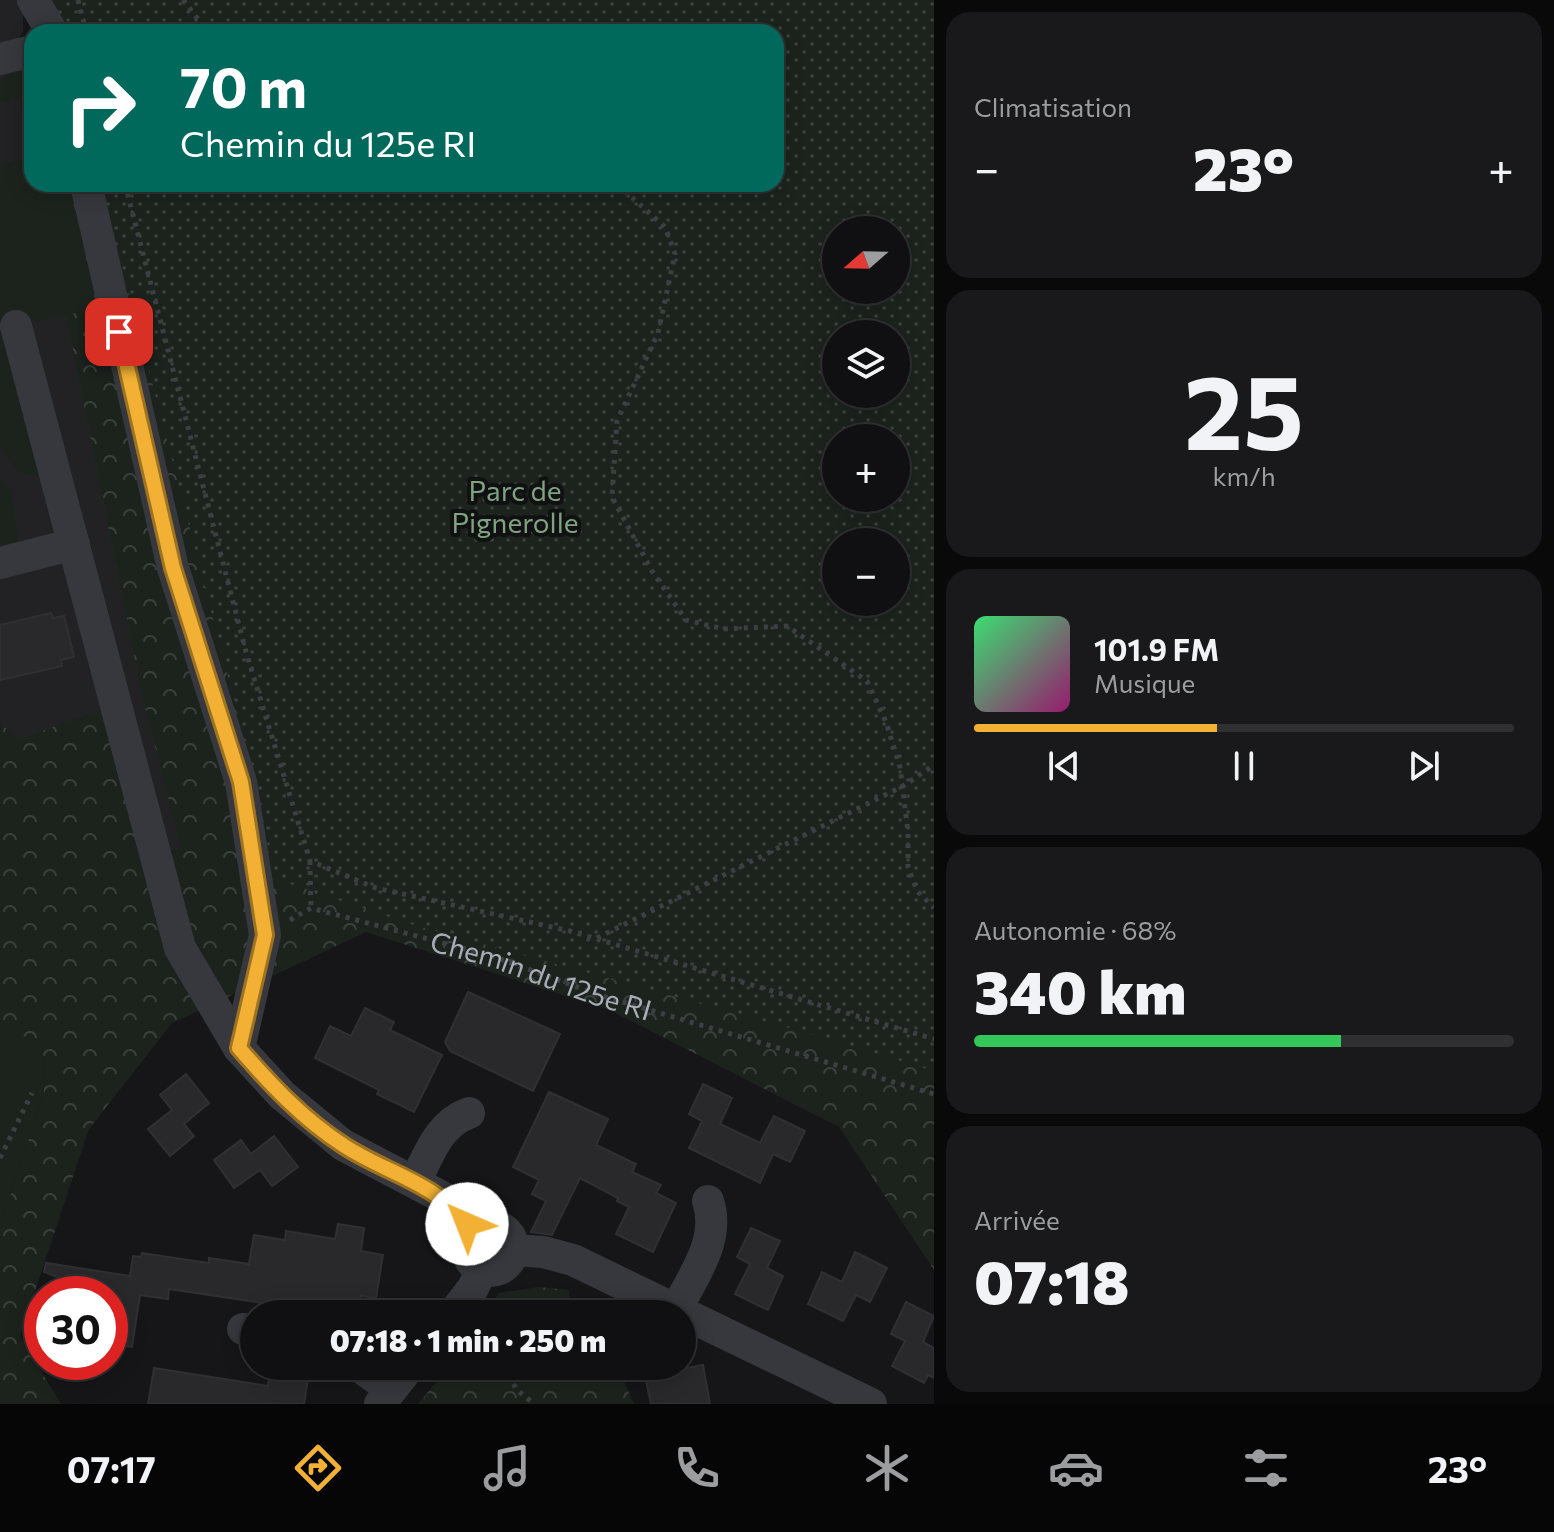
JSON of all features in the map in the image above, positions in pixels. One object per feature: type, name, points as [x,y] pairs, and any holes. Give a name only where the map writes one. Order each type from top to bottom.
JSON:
[{"type":"street","points":[[33,0],[47,24]]},
{"type":"street","points":[[0,59],[24,53]]},
{"type":"street","points":[[88,192],[173,568],[241,782],[265,935],[239,1048]]},
{"type":"street","points":[[16,326],[180,948],[239,1048],[282,1095],[343,1145],[448,1202],[473,1233]]},
{"type":"street","points":[[0,563],[74,544]]},
{"type":"street","points":[[415,1182],[441,1131],[453,1120],[469,1113]]},
{"type":"street","points":[[681,1300],[710,1241],[713,1221],[708,1201]]},
{"type":"street","points":[[487,1225],[499,1227],[511,1238],[513,1250],[509,1261],[501,1269],[482,1269],[468,1255],[468,1243],[473,1233],[487,1225]]},
{"type":"street","points":[[513,1250],[564,1256],[655,1300]]},
{"type":"street","points":[[464,1300],[482,1269]]},
{"type":"street","points":[[696,1320],[871,1404]]},
{"type":"path","points":[[78,0],[84,24]]},
{"type":"path","points":[[183,0],[202,24]]},
{"type":"path","points":[[127,192],[246,652],[310,861],[311,908],[265,935]]},
{"type":"path","points":[[626,192],[665,227],[675,254],[658,333],[617,421],[612,497],[652,571],[686,620],[724,629],[787,626],[867,681],[886,722],[900,767],[908,867],[917,891],[934,908]]},
{"type":"path","points":[[595,939],[903,786],[934,765]]},
{"type":"path","points":[[310,861],[376,888],[595,939],[934,1039]]},
{"type":"path","name":"Chemin du 125e RI","points":[[311,908],[492,956],[599,995],[934,1094]]},
{"type":"path","points":[[0,1158],[32,1093]]},
{"type":"path","points":[[512,1380],[516,1389],[534,1404]]},
{"type":"shaded area","points":[[0,0],[18,0],[23,12],[23,31],[18,40],[13,70],[24,70],[24,192],[71,192],[239,861],[0,860]]},
{"type":"green space","name":"Parc de Pignerolle","points":[[48,0],[896,0],[934,43],[934,1270],[839,1127],[610,1010],[366,932],[172,1023],[89,1129],[40,1276],[24,1276],[24,1324],[20,1336],[24,1343],[24,1380],[47,1380],[61,1404],[0,1404],[0,1227],[44,1093],[43,1048],[0,1021],[0,724],[20,739],[103,709],[141,858],[181,848],[142,695],[66,315],[97,309],[71,192],[784,192],[784,24],[50,24]]},
{"type":"green space","name":"Parc de Pignerolle","points":[[53,0],[934,0],[934,1071],[411,924],[273,878],[261,805],[103,192],[784,192],[784,24],[60,24]]},
{"type":"green space","points":[[24,68],[24,119],[18,98],[0,103],[0,80],[13,70]]},
{"type":"green space","points":[[24,158],[24,192],[71,192],[98,309],[25,324],[42,476],[16,469],[0,447],[0,165]]},
{"type":"green space","points":[[0,483],[12,489],[18,542],[0,546]]},
{"type":"green space","points":[[0,1021],[43,1047],[44,1093],[0,1227]]},
{"type":"green space","points":[[539,1287],[569,1290],[570,1300],[494,1300],[499,1293]]},
{"type":"green space","points":[[438,1380],[623,1380],[634,1404],[418,1404]]},
{"type":"building","points":[[51,613],[53,618],[64,616],[74,657],[61,660],[62,666],[0,680],[0,625]]},
{"type":"building","points":[[468,992],[560,1034],[533,1091],[450,1051],[445,1042]]},
{"type":"building","points":[[365,1008],[394,1022],[390,1030],[442,1055],[414,1112],[377,1094],[379,1090],[315,1058],[330,1026],[351,1036]]},
{"type":"building","points":[[186,1074],[209,1103],[184,1124],[194,1136],[170,1156],[148,1129],[172,1110],[160,1095]]},
{"type":"building","points":[[703,1084],[732,1098],[720,1124],[760,1143],[774,1116],[805,1131],[790,1162],[773,1154],[760,1183],[689,1148],[702,1121],[689,1114]]},
{"type":"building","points":[[549,1092],[608,1119],[596,1145],[636,1164],[632,1172],[661,1185],[656,1193],[676,1203],[653,1252],[616,1234],[629,1207],[580,1178],[552,1235],[531,1232],[546,1201],[532,1194],[539,1180],[513,1167]]},
{"type":"building","points":[[274,1136],[298,1167],[272,1186],[260,1170],[234,1188],[214,1160],[241,1140],[251,1154]]},
{"type":"building","points":[[338,1224],[364,1228],[361,1251],[383,1255],[376,1298],[242,1300],[169,1289],[168,1299],[140,1295],[132,1347],[128,1346],[128,1276],[54,1276],[44,1272],[46,1263],[130,1276],[133,1256],[141,1257],[142,1253],[209,1263],[209,1258],[249,1264],[254,1235],[285,1240],[286,1231],[335,1239]]},
{"type":"building","points":[[751,1228],[780,1241],[767,1268],[783,1276],[768,1310],[735,1294],[750,1264],[737,1257]]},
{"type":"building","points":[[855,1252],[887,1268],[870,1302],[856,1295],[843,1321],[808,1304],[822,1272],[842,1282]]},
{"type":"building","points":[[906,1302],[934,1316],[923,1342],[934,1348],[934,1378],[928,1375],[924,1383],[892,1366],[905,1341],[891,1334]]},
{"type":"building","points":[[703,1365],[710,1404],[651,1404],[646,1380],[696,1380],[696,1366]]},
{"type":"building","points":[[154,1368],[268,1386],[269,1380],[308,1380],[304,1404],[148,1404]]},
{"type":"route","points":[[119,332],[173,568],[241,782],[265,935],[239,1048],[282,1095],[315,1124],[374,1163],[442,1197],[467,1224]]}]
